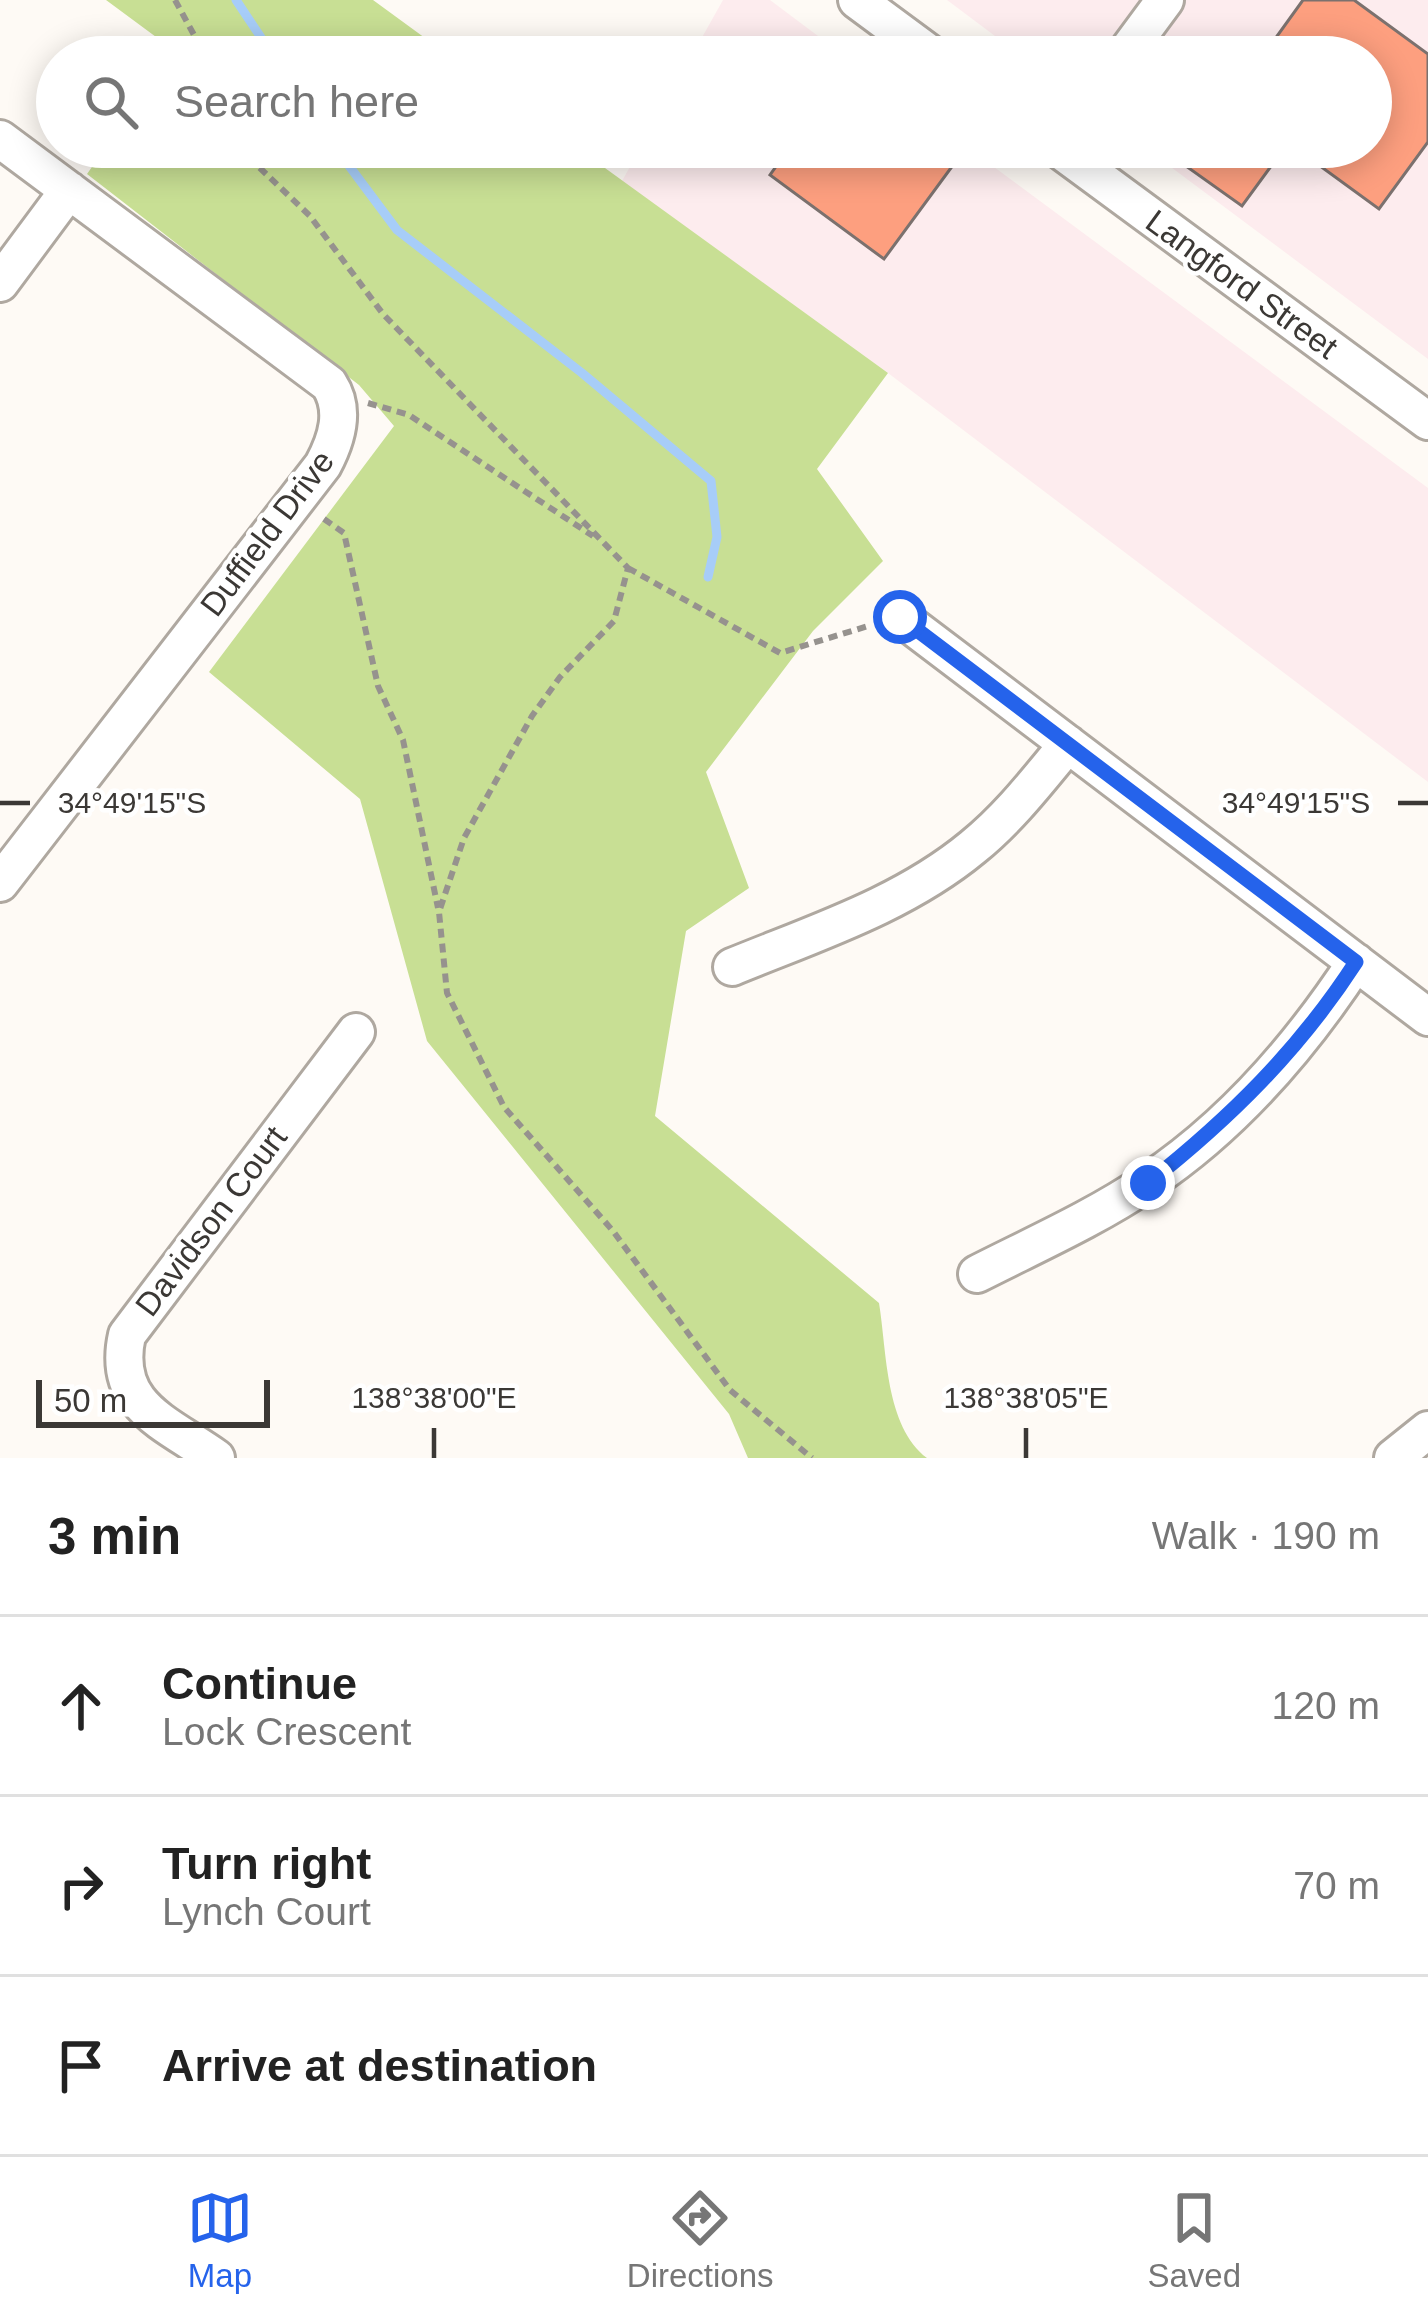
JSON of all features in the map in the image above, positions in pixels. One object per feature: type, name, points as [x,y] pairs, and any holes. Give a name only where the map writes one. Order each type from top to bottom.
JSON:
[{"type":"street","points":[[857,0],[906,36]]},
{"type":"street","points":[[1138,36],[1165,0]]},
{"type":"street","points":[[0,139],[36,166]]},
{"type":"street","points":[[39,168],[336,394]]},
{"type":"street","name":"Langford Street","points":[[1085,168],[1428,421]]},
{"type":"street","points":[[0,283],[69,190]]},
{"type":"street","name":"Duffield Drive","points":[[0,883],[336,441],[336,394]]},
{"type":"street","points":[[900,617],[1428,1017]]},
{"type":"street","points":[[732,967],[875,909],[920,885],[1008,816],[1068,744]]},
{"type":"street","points":[[977,1274],[1148,1183],[1199,1142],[1311,1031],[1356,962]]},
{"type":"street","name":"Davidson Court","points":[[216,1458],[132,1397],[122,1358],[127,1335],[356,1032]]},
{"type":"street","points":[[1393,1458],[1428,1430]]},
{"type":"path","points":[[175,0],[195,36]]},
{"type":"path","points":[[260,168],[310,216],[383,314],[628,568],[780,653],[900,617]]},
{"type":"path","points":[[336,394],[409,415],[606,544]]},
{"type":"path","points":[[296,499],[344,533],[378,686],[403,740],[439,912],[447,993],[504,1107],[614,1231],[730,1390],[812,1458]]},
{"type":"path","points":[[439,912],[464,838],[546,697],[614,621],[628,568]]},
{"type":"shaded area","points":[[723,0],[770,0],[818,36],[703,36]]},
{"type":"shaded area","points":[[947,0],[1428,0],[1428,359],[1172,168],[1392,168],[1392,36],[995,36]]},
{"type":"shaded area","points":[[629,168],[995,168],[1428,488],[1428,782],[888,373],[622,181]]},
{"type":"green space","points":[[106,0],[373,0],[422,36],[155,36]]},
{"type":"green space","points":[[91,168],[605,168],[888,373],[817,469],[883,561],[813,631],[706,772],[749,888],[686,931],[655,1116],[879,1303],[895,1408],[913,1444],[927,1458],[748,1458],[729,1414],[427,1041],[360,799],[209,672],[394,426],[359,385],[87,174]]},
{"type":"building","points":[[1303,0],[1354,0],[1428,54],[1428,142],[1379,209],[1323,168],[1392,168],[1392,36],[1277,36]]},
{"type":"building","points":[[775,168],[951,168],[884,259],[770,175]]},
{"type":"building","points":[[1189,168],[1270,168],[1242,206]]},
{"type":"waterway","points":[[236,0],[260,36]]},
{"type":"waterway","points":[[351,168],[397,230],[582,373],[711,481],[717,537],[708,577]]},
{"type":"route","points":[[900,617],[1356,962],[1311,1031],[1272,1073],[1148,1183]]}]
